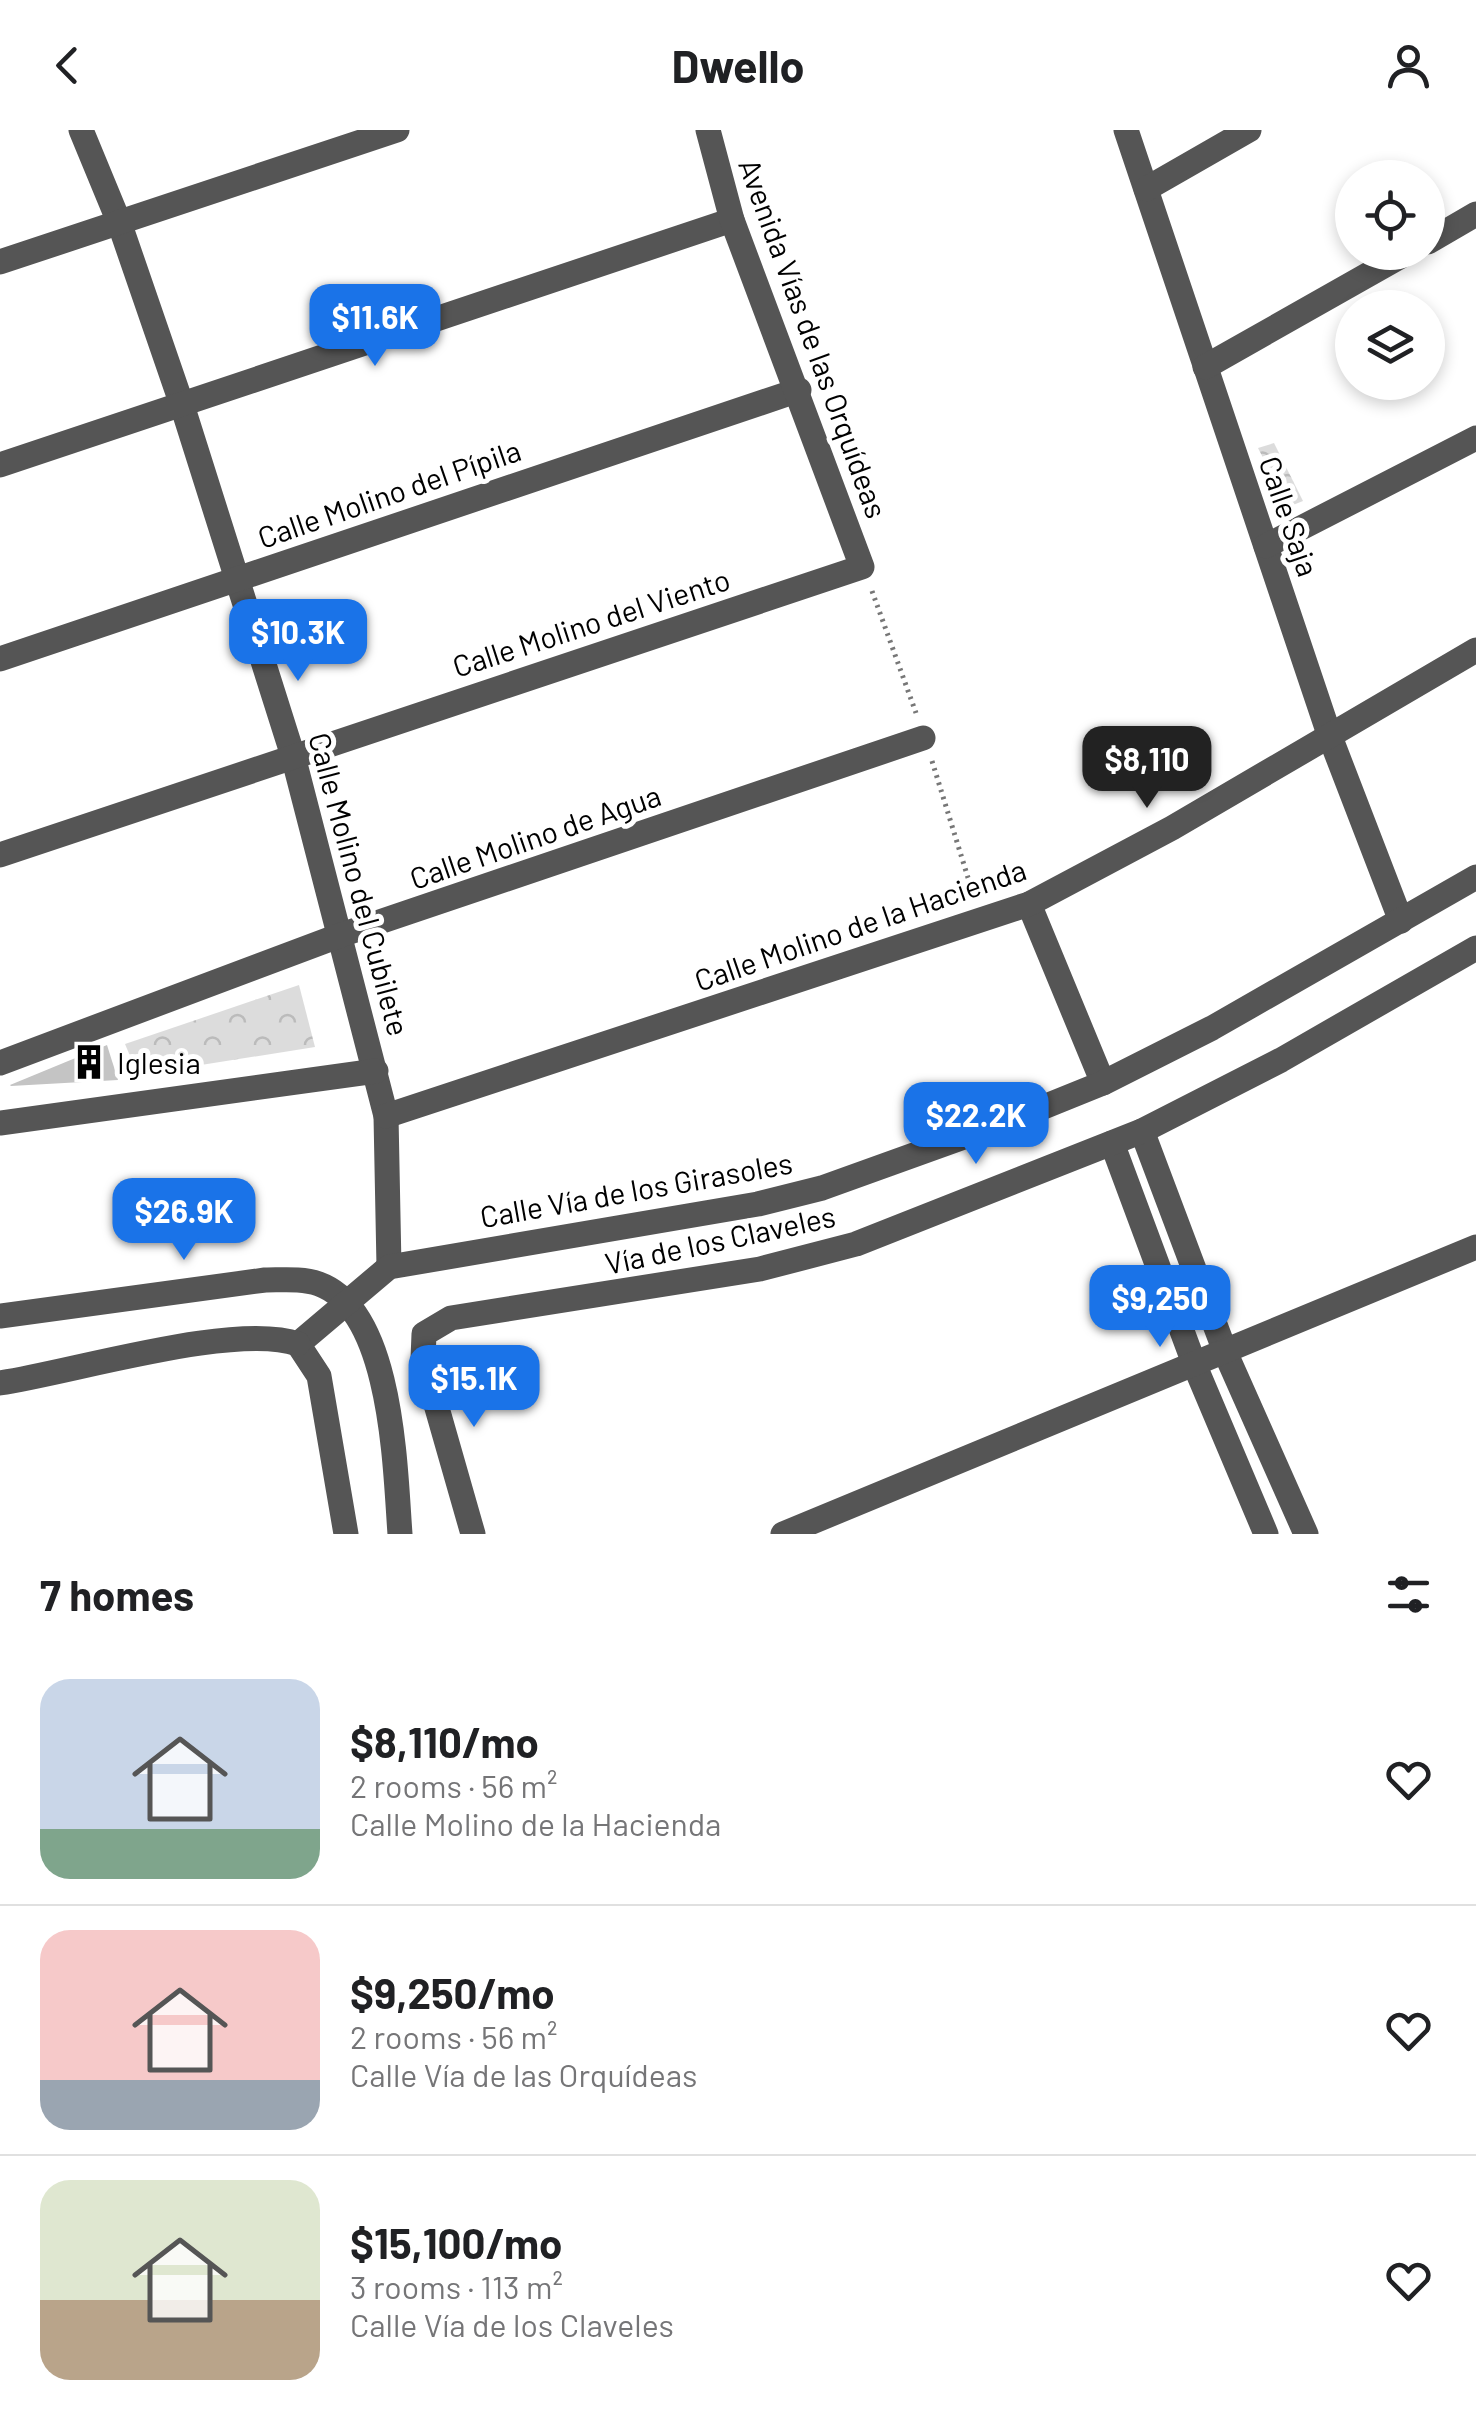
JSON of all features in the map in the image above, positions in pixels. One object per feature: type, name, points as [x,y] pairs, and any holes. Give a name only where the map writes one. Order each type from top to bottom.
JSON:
[{"type":"street","name":"Calle Molino del Cubilete","points":[[81,130],[119,222],[182,404],[234,579],[293,756],[342,935],[386,1116],[389,1266]]},
{"type":"street","points":[[0,262],[396,130]]},
{"type":"street","name":"Avenida Vías de las Orquídeas","points":[[708,130],[732,220],[862,566]]},
{"type":"street","name":"Calle Saja","points":[[1126,130],[1329,734],[1400,921]]},
{"type":"street","points":[[1146,189],[1249,130]]},
{"type":"street","points":[[1445,232],[1476,214]]},
{"type":"street","points":[[0,465],[732,220]]},
{"type":"street","points":[[1206,367],[1376,270]]},
{"type":"street","name":"Calle Molino del Pípila","points":[[0,659],[798,390]]},
{"type":"street","points":[[1266,546],[1476,438]]},
{"type":"street","name":"Calle Molino del Viento","points":[[0,855],[862,566]]},
{"type":"street","name":"Calle Molino de la Hacienda","points":[[386,1116],[1029,904],[1172,828],[1476,650]]},
{"type":"street","name":"Calle Molino de Agua","points":[[0,1062],[342,935],[924,738]]},
{"type":"street","name":"Calle Vía de los Girasoles","points":[[389,1266],[685,1218],[822,1188],[1103,1083],[1212,1028],[1476,877]]},
{"type":"street","points":[[1029,904],[1103,1083]]},
{"type":"street","name":"Vía de los Claveles","points":[[473,1534],[422,1359],[424,1334],[451,1318],[571,1302],[813,1258],[1142,1131],[1280,1060],[1476,948]]},
{"type":"street","points":[[0,1123],[376,1071]]},
{"type":"street","points":[[1142,1131],[1226,1354],[1306,1534]]},
{"type":"street","points":[[1112,1143],[1195,1366],[1266,1534]]},
{"type":"street","points":[[783,1534],[1226,1354],[1476,1246]]},
{"type":"street","points":[[298,1344],[389,1266]]},
{"type":"street","points":[[0,1316],[265,1280],[317,1283],[347,1304],[379,1372],[391,1427],[400,1534]]},
{"type":"street","points":[[0,1382],[225,1340],[273,1338],[298,1344],[319,1376],[346,1534]]},
{"type":"green space","points":[[1274,443],[1303,501],[1288,507],[1258,448]]},
{"type":"green space","points":[[299,985],[315,1047],[138,1075],[125,1044]]},
{"type":"building","name":"Iglesia","points":[[107,1045],[118,1080],[10,1085]]},
{"type":"place","name":"Iglesia","points":[[89,1062]]}]
